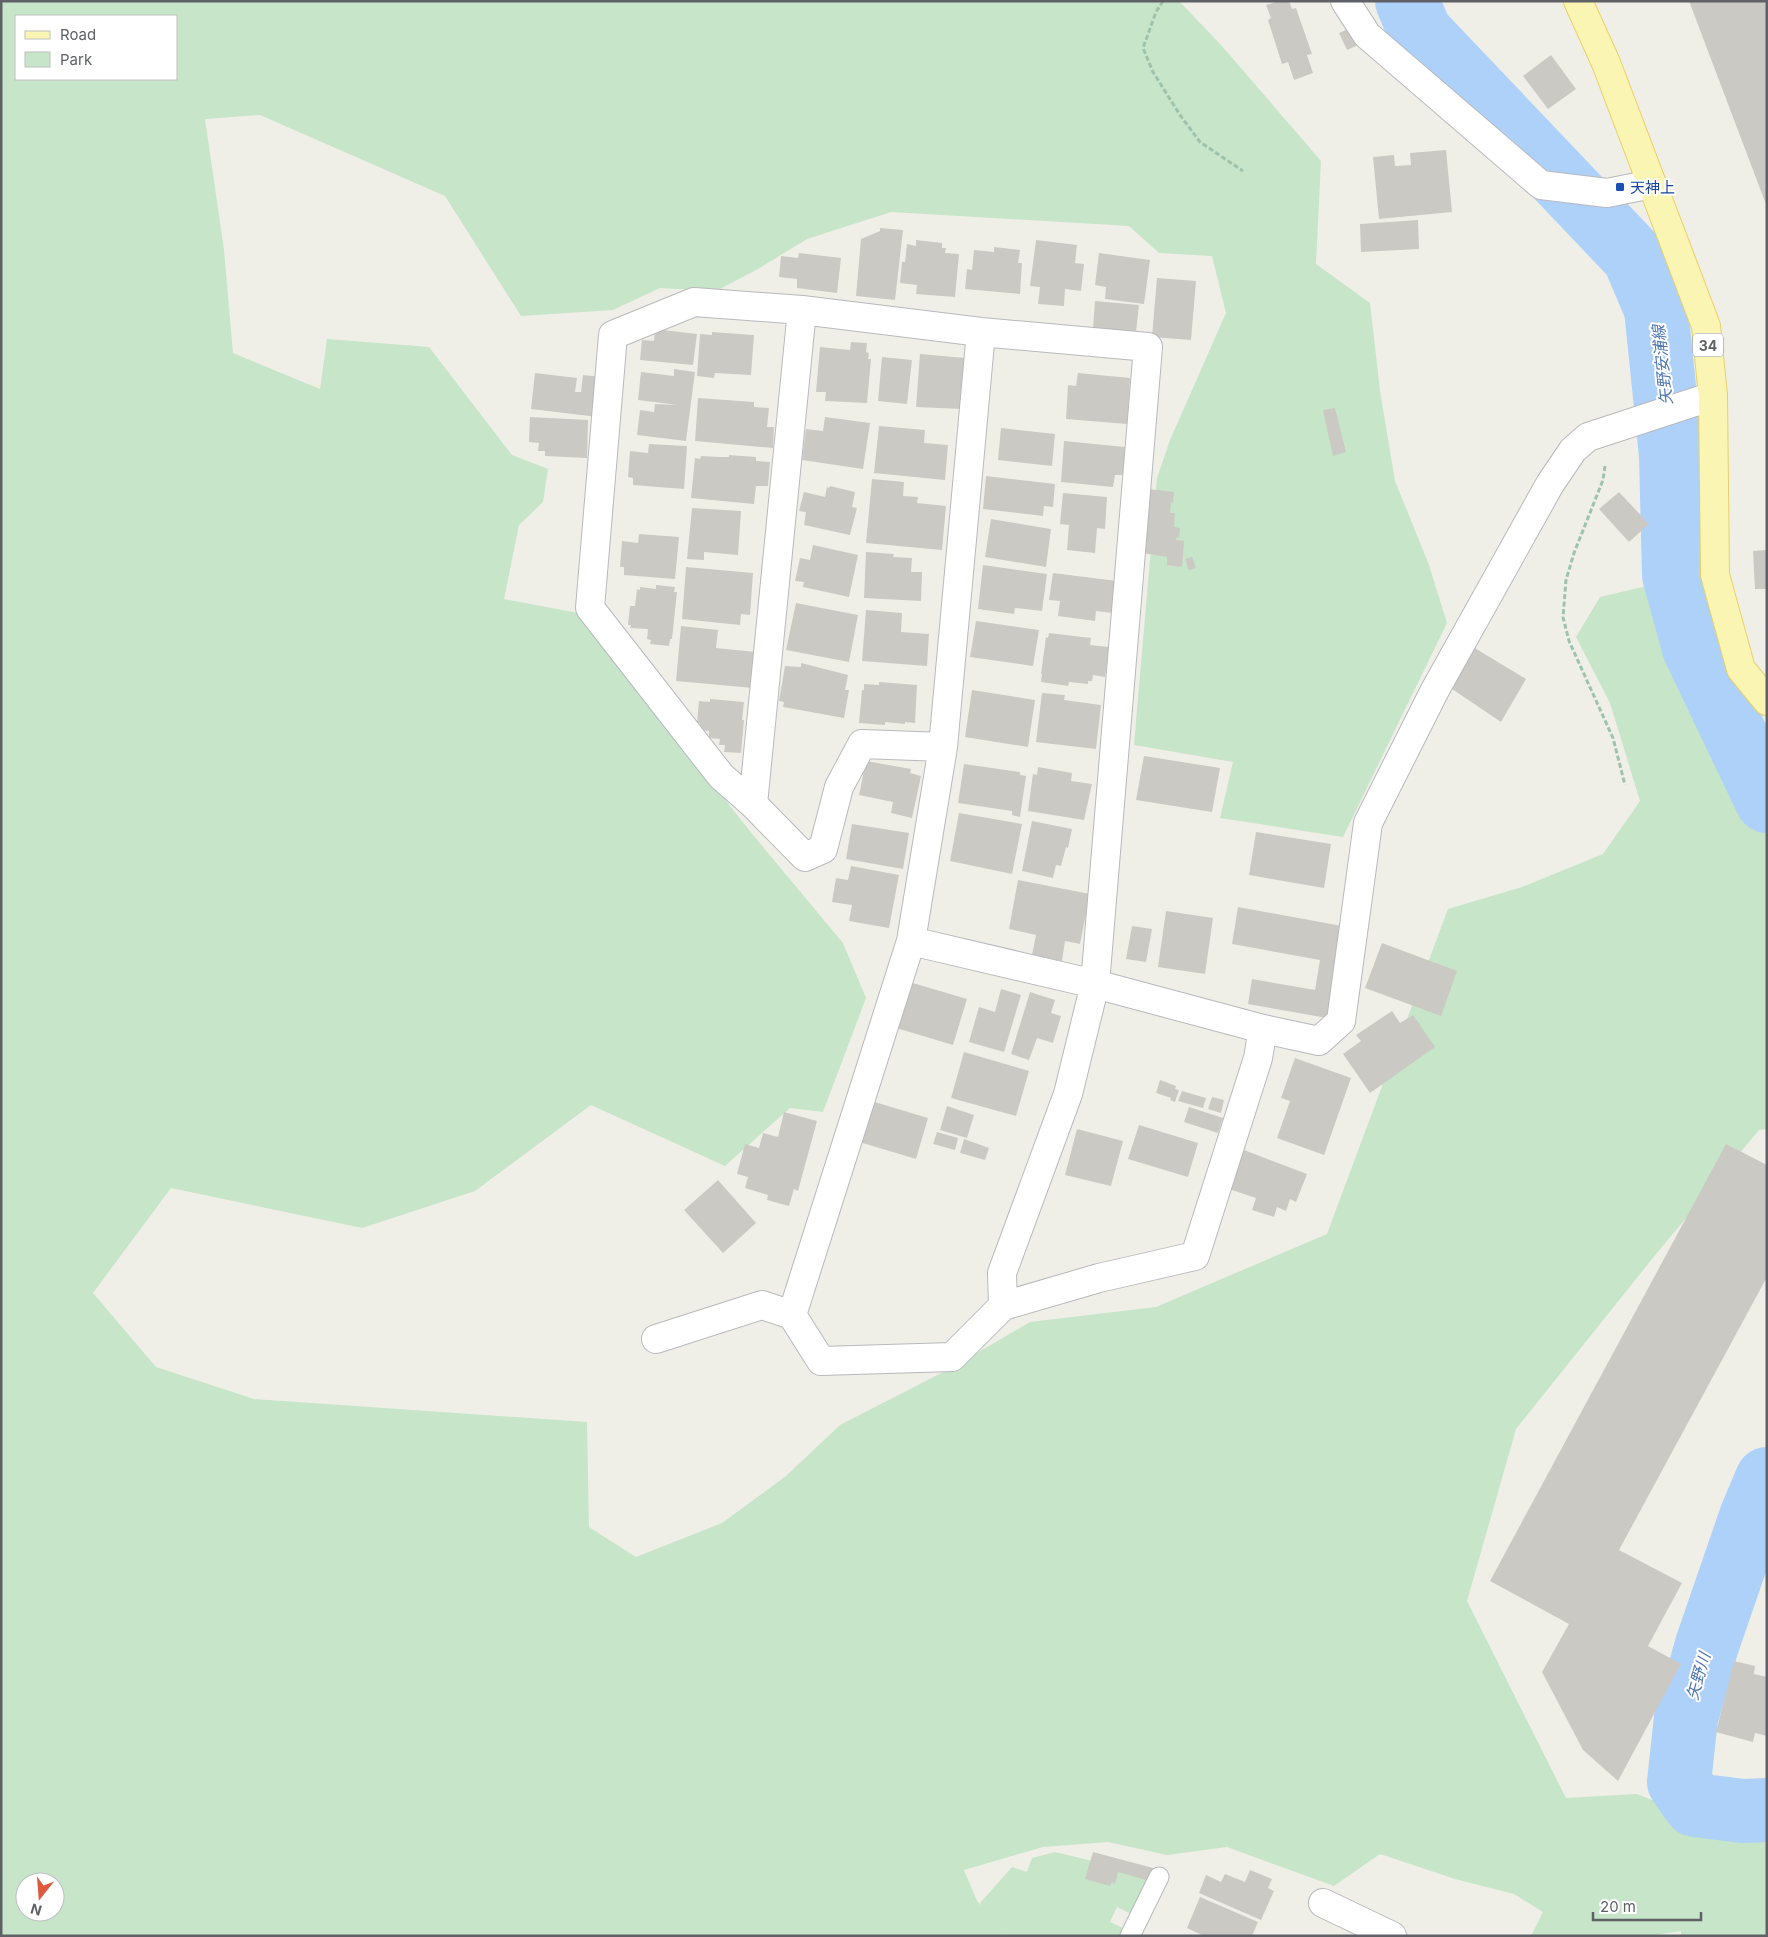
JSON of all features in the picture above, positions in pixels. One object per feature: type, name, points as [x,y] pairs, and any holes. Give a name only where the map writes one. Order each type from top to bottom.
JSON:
[{"type":"main road","name":"34","points":[[1578,1],[1606,63],[1706,326],[1713,396],[1715,575],[1741,669],[1767,701]]},
{"type":"street","points":[[1345,1],[1367,36],[1541,185],[1607,193],[1652,184]]},
{"type":"street","points":[[943,747],[862,744],[839,786],[822,849],[805,857],[753,804],[721,776],[590,608],[613,335],[694,302],[802,310],[981,332],[1148,347],[1095,984],[1068,1094],[1042,1170],[1002,1273],[1003,1306]]},
{"type":"street","points":[[753,804],[802,310]]},
{"type":"street","points":[[792,1315],[911,941],[943,747],[981,332]]},
{"type":"street","points":[[911,941],[1095,984],[1263,1029],[1319,1041],[1341,1021],[1368,824],[1435,690],[1550,484],[1573,450],[1588,437],[1713,396]]},
{"type":"street","points":[[656,1339],[762,1304],[792,1315],[821,1361],[952,1357],[1003,1306],[1099,1278],[1195,1256],[1258,1058],[1263,1029]]},
{"type":"street","points":[[1323,1903],[1392,1936]]},
{"type":"lane","points":[[1130,1936],[1159,1877]]},
{"type":"path","points":[[1163,1],[1156,12],[1143,48],[1153,72],[1180,115],[1200,142],[1243,171]]},
{"type":"path","points":[[1613,428],[1602,480],[1574,553],[1566,580],[1563,617],[1569,641],[1613,738],[1625,785]]},
{"type":"green space","points":[[1,1],[1179,1],[1222,46],[1321,161],[1316,264],[1370,303],[1380,391],[1395,481],[1429,565],[1447,623],[1343,837],[1220,818],[1233,762],[1134,745],[1157,478],[1170,440],[1226,313],[1212,256],[1159,253],[1129,226],[891,212],[807,239],[758,269],[716,291],[660,288],[613,310],[521,316],[445,196],[260,115],[205,119],[224,250],[233,353],[320,389],[327,339],[429,347],[512,455],[548,469],[543,502],[519,525],[504,599],[578,613],[749,830],[843,943],[866,998],[823,1112],[790,1108],[725,1166],[591,1105],[475,1191],[362,1228],[171,1188],[93,1293],[156,1367],[254,1399],[587,1422],[589,1527],[636,1557],[722,1523],[786,1476],[840,1425],[953,1367],[1030,1322],[1156,1307],[1327,1234],[1448,909],[1522,887],[1603,854],[1640,801],[1610,703],[1576,637],[1600,597],[1651,585],[1677,613],[1709,694],[1767,799],[1767,1129],[1759,1130],[1652,1259],[1516,1429],[1467,1601],[1566,1798],[1637,1794],[1697,1818],[1753,1825],[1767,1832],[1767,1936],[1681,1936],[1681,1931],[1649,1936],[1531,1936],[1543,1912],[1514,1894],[1455,1879],[1380,1854],[1334,1886],[1227,1847],[1167,1855],[1108,1842],[1043,1847],[964,1870],[977,1901],[982,1906],[980,1903],[1012,1867],[1027,1872],[1032,1858],[1055,1852],[1155,1876],[1135,1916],[1117,1907],[1110,1922],[1125,1929],[1122,1936],[1005,1936],[1003,1934],[1002,1936],[1,1936]]},
{"type":"building","points":[[1279,1],[1289,1],[1292,9],[1296,8],[1312,54],[1307,55],[1313,73],[1294,80],[1288,62],[1282,64],[1268,20],[1271,18],[1266,5]]},
{"type":"building","points":[[1689,1],[1767,1],[1767,207]]},
{"type":"building","points":[[1348,29],[1356,46],[1347,50],[1339,33]]},
{"type":"building","points":[[1551,55],[1576,89],[1548,109],[1523,76]]},
{"type":"building","points":[[1446,150],[1452,212],[1379,219],[1373,157],[1394,155],[1395,166],[1411,165],[1410,153]]},
{"type":"building","points":[[1418,220],[1419,249],[1361,252],[1360,224]]},
{"type":"building","points":[[880,228],[903,230],[895,300],[856,296],[861,239],[880,231]]},
{"type":"building","points":[[916,240],[942,243],[942,248],[946,248],[945,253],[959,254],[955,297],[916,294],[917,285],[900,283],[902,262],[905,262],[907,244],[916,246]]},
{"type":"building","points":[[1036,240],[1077,245],[1075,263],[1084,264],[1081,291],[1065,289],[1064,306],[1038,304],[1040,287],[1030,286]]},
{"type":"building","points":[[994,247],[1020,250],[1018,263],[1022,263],[1020,294],[965,289],[967,269],[972,270],[974,250],[994,252]]},
{"type":"building","points":[[799,253],[841,258],[837,293],[797,288],[797,279],[779,277],[781,256],[798,258]]},
{"type":"building","points":[[1099,253],[1150,260],[1144,304],[1105,299],[1106,287],[1095,285]]},
{"type":"building","points":[[1157,278],[1196,281],[1191,340],[1152,337]]},
{"type":"building","points":[[1095,301],[1139,305],[1136,332],[1093,328]]},
{"type":"building","points":[[655,329],[697,334],[693,365],[640,360],[642,340],[654,341]]},
{"type":"building","points":[[712,332],[754,335],[751,375],[715,373],[714,378],[697,376],[700,334],[712,335]]},
{"type":"building","points":[[851,342],[867,343],[866,352],[869,353],[868,359],[871,359],[867,403],[825,401],[826,392],[816,392],[820,347],[850,350]]},
{"type":"building","points":[[920,354],[965,358],[962,409],[916,407]]},
{"type":"building","points":[[882,357],[912,360],[907,404],[878,401]]},
{"type":"building","points":[[674,369],[695,372],[686,441],[637,435],[640,410],[654,412],[655,404],[678,405],[638,400],[641,372],[674,376]]},
{"type":"building","points":[[535,373],[577,378],[575,392],[581,392],[583,375],[602,377],[598,417],[531,409]]},
{"type":"building","points":[[1078,373],[1130,378],[1127,424],[1066,419],[1068,385],[1076,386]]},
{"type":"building","points":[[698,398],[754,402],[754,407],[769,408],[767,427],[774,427],[773,448],[695,441]]},
{"type":"building","points":[[1335,408],[1346,452],[1333,456],[1323,410]]},
{"type":"building","points":[[530,417],[588,420],[587,458],[545,456],[545,451],[538,451],[539,443],[529,442]]},
{"type":"building","points":[[825,417],[870,423],[863,469],[802,460],[806,429],[823,431]]},
{"type":"building","points":[[879,426],[925,430],[924,443],[948,445],[945,480],[874,473]]},
{"type":"building","points":[[1001,428],[1055,434],[1052,466],[998,460]]},
{"type":"building","points":[[1064,441],[1125,447],[1123,475],[1115,475],[1113,487],[1061,482]]},
{"type":"building","points":[[649,444],[687,446],[684,489],[633,485],[633,478],[628,477],[630,451],[648,453]]},
{"type":"building","points":[[729,455],[756,457],[756,461],[770,462],[768,486],[756,486],[754,504],[691,498],[695,458],[700,459],[701,456],[729,457]]},
{"type":"building","points":[[986,476],[1055,484],[1053,507],[1044,506],[1043,516],[983,509]]},
{"type":"building","points":[[872,479],[904,482],[903,496],[918,497],[917,503],[946,506],[942,550],[866,543]]},
{"type":"building","points":[[830,486],[855,492],[852,507],[857,508],[850,535],[804,525],[806,512],[799,511],[804,492],[825,497],[827,487],[829,488]]},
{"type":"building","points":[[1149,489],[1174,492],[1170,513],[1175,513],[1174,527],[1180,528],[1179,538],[1177,537],[1176,540],[1184,541],[1182,567],[1167,565],[1167,557],[1143,553]]},
{"type":"building","points":[[1619,492],[1649,524],[1629,542],[1599,509]]},
{"type":"building","points":[[1063,493],[1107,497],[1105,529],[1097,528],[1095,553],[1067,550],[1069,525],[1060,524]]},
{"type":"building","points":[[692,508],[741,511],[738,555],[704,552],[704,560],[687,559]]},
{"type":"building","points":[[991,519],[1051,529],[1046,567],[985,557]]},
{"type":"building","points":[[639,534],[679,537],[675,579],[624,575],[624,567],[620,567],[622,541],[638,543]]},
{"type":"building","points":[[813,545],[858,555],[849,597],[803,587],[804,582],[795,581],[800,558],[810,560]]},
{"type":"building","points":[[1767,550],[1767,589],[1755,589],[1753,551]]},
{"type":"building","points":[[866,552],[894,554],[893,557],[912,558],[911,572],[922,572],[921,601],[864,598]]},
{"type":"building","points":[[1192,557],[1196,568],[1189,570],[1185,559]]},
{"type":"building","points":[[983,565],[1047,574],[1042,611],[1015,608],[1014,614],[978,609]]},
{"type":"building","points":[[686,567],[753,573],[750,615],[741,614],[740,625],[682,619]]},
{"type":"building","points":[[1053,573],[1117,581],[1113,613],[1096,611],[1095,621],[1058,616],[1060,601],[1049,600]]},
{"type":"building","points":[[656,585],[675,587],[674,592],[677,592],[672,639],[670,639],[669,646],[650,644],[651,640],[647,639],[648,629],[630,628],[631,625],[628,625],[630,606],[635,606],[637,589],[640,590],[640,587],[656,589]]},
{"type":"building","points":[[796,603],[858,615],[849,662],[786,650]]},
{"type":"building","points":[[866,610],[902,613],[901,632],[929,634],[927,666],[862,661]]},
{"type":"building","points":[[976,621],[1039,630],[1033,666],[970,657]]},
{"type":"building","points":[[681,626],[718,630],[716,648],[756,652],[753,688],[676,681]]},
{"type":"building","points":[[1049,633],[1091,638],[1090,645],[1109,647],[1105,677],[1093,675],[1092,681],[1088,681],[1088,684],[1069,682],[1068,686],[1041,682],[1046,637],[1048,638]]},
{"type":"building","points":[[1473,647],[1526,679],[1501,722],[1452,689]]},
{"type":"building","points":[[801,663],[848,675],[845,690],[849,690],[844,718],[783,707],[784,702],[779,701],[785,666],[801,667]]},
{"type":"building","points":[[879,682],[917,685],[915,723],[885,722],[885,725],[859,723],[864,684],[879,685]]},
{"type":"building","points":[[972,690],[1035,700],[1028,747],[965,737]]},
{"type":"building","points":[[1042,693],[1065,695],[1064,700],[1101,705],[1096,749],[1036,742]]},
{"type":"building","points":[[710,699],[744,702],[741,753],[724,752],[725,745],[719,745],[720,739],[709,738],[709,731],[699,730],[700,723],[697,723],[699,701],[710,702]]},
{"type":"building","points":[[1144,756],[1220,768],[1212,812],[1136,800]]},
{"type":"building","points":[[866,761],[911,769],[910,773],[921,776],[912,818],[891,813],[893,802],[859,795]]},
{"type":"building","points":[[964,764],[1020,772],[1020,775],[1026,776],[1020,817],[1012,815],[1012,811],[958,803]]},
{"type":"building","points":[[1038,767],[1072,773],[1071,781],[1092,784],[1084,820],[1028,811],[1033,774],[1037,775]]},
{"type":"building","points":[[959,813],[1022,824],[1012,874],[950,861]]},
{"type":"building","points":[[1032,821],[1072,829],[1068,848],[1066,847],[1061,866],[1056,865],[1053,878],[1022,871]]},
{"type":"building","points":[[852,824],[909,833],[903,869],[846,859]]},
{"type":"building","points":[[1256,832],[1331,844],[1324,888],[1249,875]]},
{"type":"building","points":[[851,866],[899,875],[889,928],[849,921],[852,905],[832,902],[836,878],[848,880]]},
{"type":"building","points":[[1018,880],[1090,894],[1080,944],[1065,941],[1062,961],[1032,955],[1036,935],[1009,929]]},
{"type":"building","points":[[1238,907],[1342,926],[1327,1018],[1248,1004],[1252,979],[1315,990],[1320,960],[1232,944]]},
{"type":"building","points":[[1166,911],[1213,918],[1205,974],[1158,967]]},
{"type":"building","points":[[1132,926],[1152,929],[1146,962],[1126,959]]},
{"type":"building","points":[[1382,943],[1457,971],[1441,1016],[1365,988]]},
{"type":"building","points":[[906,981],[967,999],[953,1045],[893,1027]]},
{"type":"building","points":[[1001,989],[1021,995],[1004,1052],[969,1042],[979,1007],[995,1012]]},
{"type":"building","points":[[1030,992],[1055,1000],[1051,1013],[1061,1016],[1053,1043],[1037,1038],[1029,1060],[1011,1054]]},
{"type":"building","points":[[1392,1011],[1400,1023],[1413,1015],[1435,1047],[1370,1093],[1343,1054],[1361,1041],[1356,1035]]},
{"type":"building","points":[[964,1052],[1029,1071],[1016,1116],[951,1098]]},
{"type":"building","points":[[1295,1058],[1351,1078],[1324,1155],[1277,1138],[1290,1101],[1281,1098]]},
{"type":"building","points":[[1160,1080],[1176,1086],[1175,1089],[1179,1090],[1175,1102],[1170,1100],[1171,1098],[1156,1093]]},
{"type":"building","points":[[1182,1091],[1206,1098],[1203,1108],[1178,1101]]},
{"type":"building","points":[[1212,1097],[1224,1100],[1221,1113],[1208,1109]]},
{"type":"building","points":[[868,1100],[928,1118],[916,1159],[856,1141]]},
{"type":"building","points":[[947,1106],[974,1115],[967,1138],[940,1130]]},
{"type":"building","points":[[1189,1107],[1223,1118],[1218,1133],[1184,1122]]},
{"type":"building","points":[[784,1112],[817,1121],[798,1191],[794,1189],[789,1206],[767,1200],[768,1195],[745,1188],[748,1177],[737,1174],[745,1144],[759,1148],[763,1133],[778,1137]]},
{"type":"building","points":[[1139,1125],[1198,1143],[1188,1177],[1128,1159]]},
{"type":"building","points":[[1077,1129],[1123,1141],[1111,1186],[1065,1175]]},
{"type":"building","points":[[937,1132],[958,1138],[955,1150],[933,1144]]},
{"type":"building","points":[[964,1139],[989,1148],[985,1160],[960,1153]]},
{"type":"building","points":[[1726,1144],[1767,1165],[1767,1277],[1619,1550],[1682,1583],[1648,1646],[1681,1664],[1618,1781],[1583,1750],[1542,1672],[1569,1624],[1490,1581]]},
{"type":"building","points":[[1244,1150],[1307,1174],[1296,1202],[1290,1199],[1286,1211],[1277,1207],[1274,1217],[1252,1210],[1256,1198],[1229,1189]]},
{"type":"building","points":[[718,1180],[756,1223],[723,1253],[684,1210]]},
{"type":"building","points":[[1734,1661],[1755,1666],[1754,1674],[1767,1677],[1767,1736],[1755,1733],[1753,1742],[1716,1732]]},
{"type":"building","points":[[1093,1852],[1153,1868],[1150,1881],[1118,1872],[1115,1884],[1112,1882],[1110,1886],[1085,1879]]},
{"type":"building","points":[[1250,1870],[1272,1879],[1268,1888],[1274,1891],[1261,1920],[1199,1893],[1206,1875],[1221,1882],[1225,1874],[1245,1882]]},
{"type":"building","points":[[1200,1897],[1258,1922],[1252,1936],[1204,1936],[1187,1928]]},
{"type":"waterway","name":"矢野安浦線","points":[[1407,1],[1420,32],[1634,257],[1656,309],[1671,455],[1674,575],[1694,648],[1767,801]]},
{"type":"waterway","name":"矢野川","points":[[1767,1479],[1751,1517],[1707,1645],[1686,1718],[1679,1782],[1695,1805],[1743,1811],[1767,1810]]},
{"type":"place","name":"天神上","points":[[1620,187]]}]
